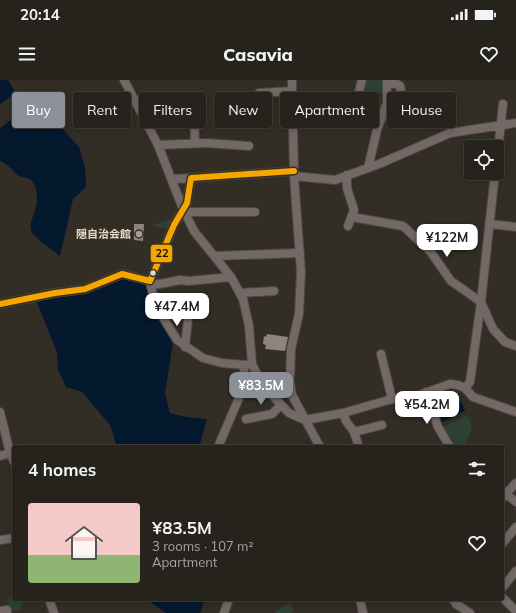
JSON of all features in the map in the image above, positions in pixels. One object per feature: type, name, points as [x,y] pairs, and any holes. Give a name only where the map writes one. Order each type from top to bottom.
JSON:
[{"type":"street","points":[[124,80],[158,146],[184,211],[194,231],[231,277],[242,299],[249,326],[248,364],[239,398],[219,445]]},
{"type":"street","points":[[272,92],[292,91],[292,80]]},
{"type":"street","points":[[359,92],[362,80]]},
{"type":"street","points":[[387,82],[400,86],[400,92]]},
{"type":"street","points":[[368,168],[377,130],[387,102]]},
{"type":"street","points":[[499,140],[503,104]]},
{"type":"street","points":[[172,179],[294,174],[334,180],[368,168],[450,133],[516,123]]},
{"type":"street","points":[[195,128],[195,143]]},
{"type":"street","points":[[293,128],[294,174],[301,272],[299,314],[291,350],[290,380],[292,395],[319,445]]},
{"type":"street","points":[[158,146],[195,143],[250,146]]},
{"type":"street","points":[[347,175],[347,188],[354,210],[348,226]]},
{"type":"street","points":[[191,178],[187,203],[184,211],[174,225],[150,283],[159,312],[177,340],[185,347],[203,358],[222,363],[248,364],[289,413],[305,420],[392,399],[406,400],[450,384],[465,388],[473,397],[516,412]]},
{"type":"street","points":[[465,388],[470,382],[481,302],[494,180]]},
{"type":"street","points":[[184,211],[255,212]]},
{"type":"street","points":[[352,217],[403,226],[430,251],[451,282],[481,302],[493,329],[505,342],[516,346]]},
{"type":"street","points":[[490,224],[516,227]]},
{"type":"street","points":[[215,256],[300,253]]},
{"type":"street","points":[[0,304],[55,293],[85,289],[122,274],[150,283],[231,277]]},
{"type":"street","points":[[240,293],[274,291]]},
{"type":"street","points":[[185,347],[189,310]]},
{"type":"street","points":[[381,354],[392,399]]},
{"type":"street","points":[[426,392],[438,427],[449,445]]},
{"type":"street","points":[[246,418],[272,414],[281,405]]},
{"type":"street","points":[[0,412],[12,456]]},
{"type":"street","points":[[343,412],[346,421],[354,432],[358,445]]},
{"type":"street","points":[[354,432],[382,425]]},
{"type":"street","points":[[0,456],[11,453]]},
{"type":"street","points":[[504,493],[516,483]]},
{"type":"street","points":[[504,495],[516,502]]},
{"type":"street","points":[[504,542],[516,527]]},
{"type":"street","points":[[0,540],[12,538]]},
{"type":"street","points":[[504,586],[516,571]]},
{"type":"street","points":[[504,599],[516,611]]},
{"type":"street","points":[[50,601],[54,613]]},
{"type":"street","points":[[224,613],[228,601]]},
{"type":"street","points":[[360,601],[363,613]]},
{"type":"street","points":[[454,601],[456,604],[470,613]]},
{"type":"street","points":[[0,611],[7,610],[7,613]]},
{"type":"green space","points":[[364,80],[382,80],[382,93],[361,92]]},
{"type":"green space","points":[[174,218],[169,228],[155,227],[155,224]]},
{"type":"green space","points":[[465,416],[468,417],[470,421],[471,429],[464,445],[456,445],[443,427]]},
{"type":"green space","points":[[12,598],[12,601],[21,601],[22,610],[11,611],[10,606],[8,606],[7,599]]},
{"type":"green space","points":[[289,603],[294,609],[291,613],[276,613],[276,611]]},
{"type":"water","points":[[0,80],[8,80],[15,92],[12,92],[12,96],[0,104]]},
{"type":"water","points":[[12,119],[12,128],[62,128],[79,147],[85,167],[86,187],[73,199],[60,256],[32,233],[31,224],[37,200],[36,189],[30,179],[19,176],[0,161],[0,128]]},
{"type":"water","points":[[120,277],[145,285],[173,343],[165,393],[170,413],[186,417],[207,419],[200,445],[116,445],[110,425],[82,392],[66,387],[58,370],[57,352],[36,300]]},
{"type":"water","points":[[450,395],[459,399],[465,409],[463,412],[441,423],[433,400]]},
{"type":"water","points":[[149,601],[204,601],[200,613],[166,613]]},
{"type":"building","name":"隠自治会館","points":[[134,224],[144,224],[143,241],[134,240]]},
{"type":"building","points":[[267,334],[288,337],[285,351],[265,349],[266,345],[263,344],[264,336],[266,337]]},
{"type":"transit line","name":"22","points":[[0,304],[55,293],[85,289],[122,274],[150,281],[174,225],[187,203],[191,178],[294,171]]},
{"type":"place","name":"隠自治会館","points":[[139,234]]}]
